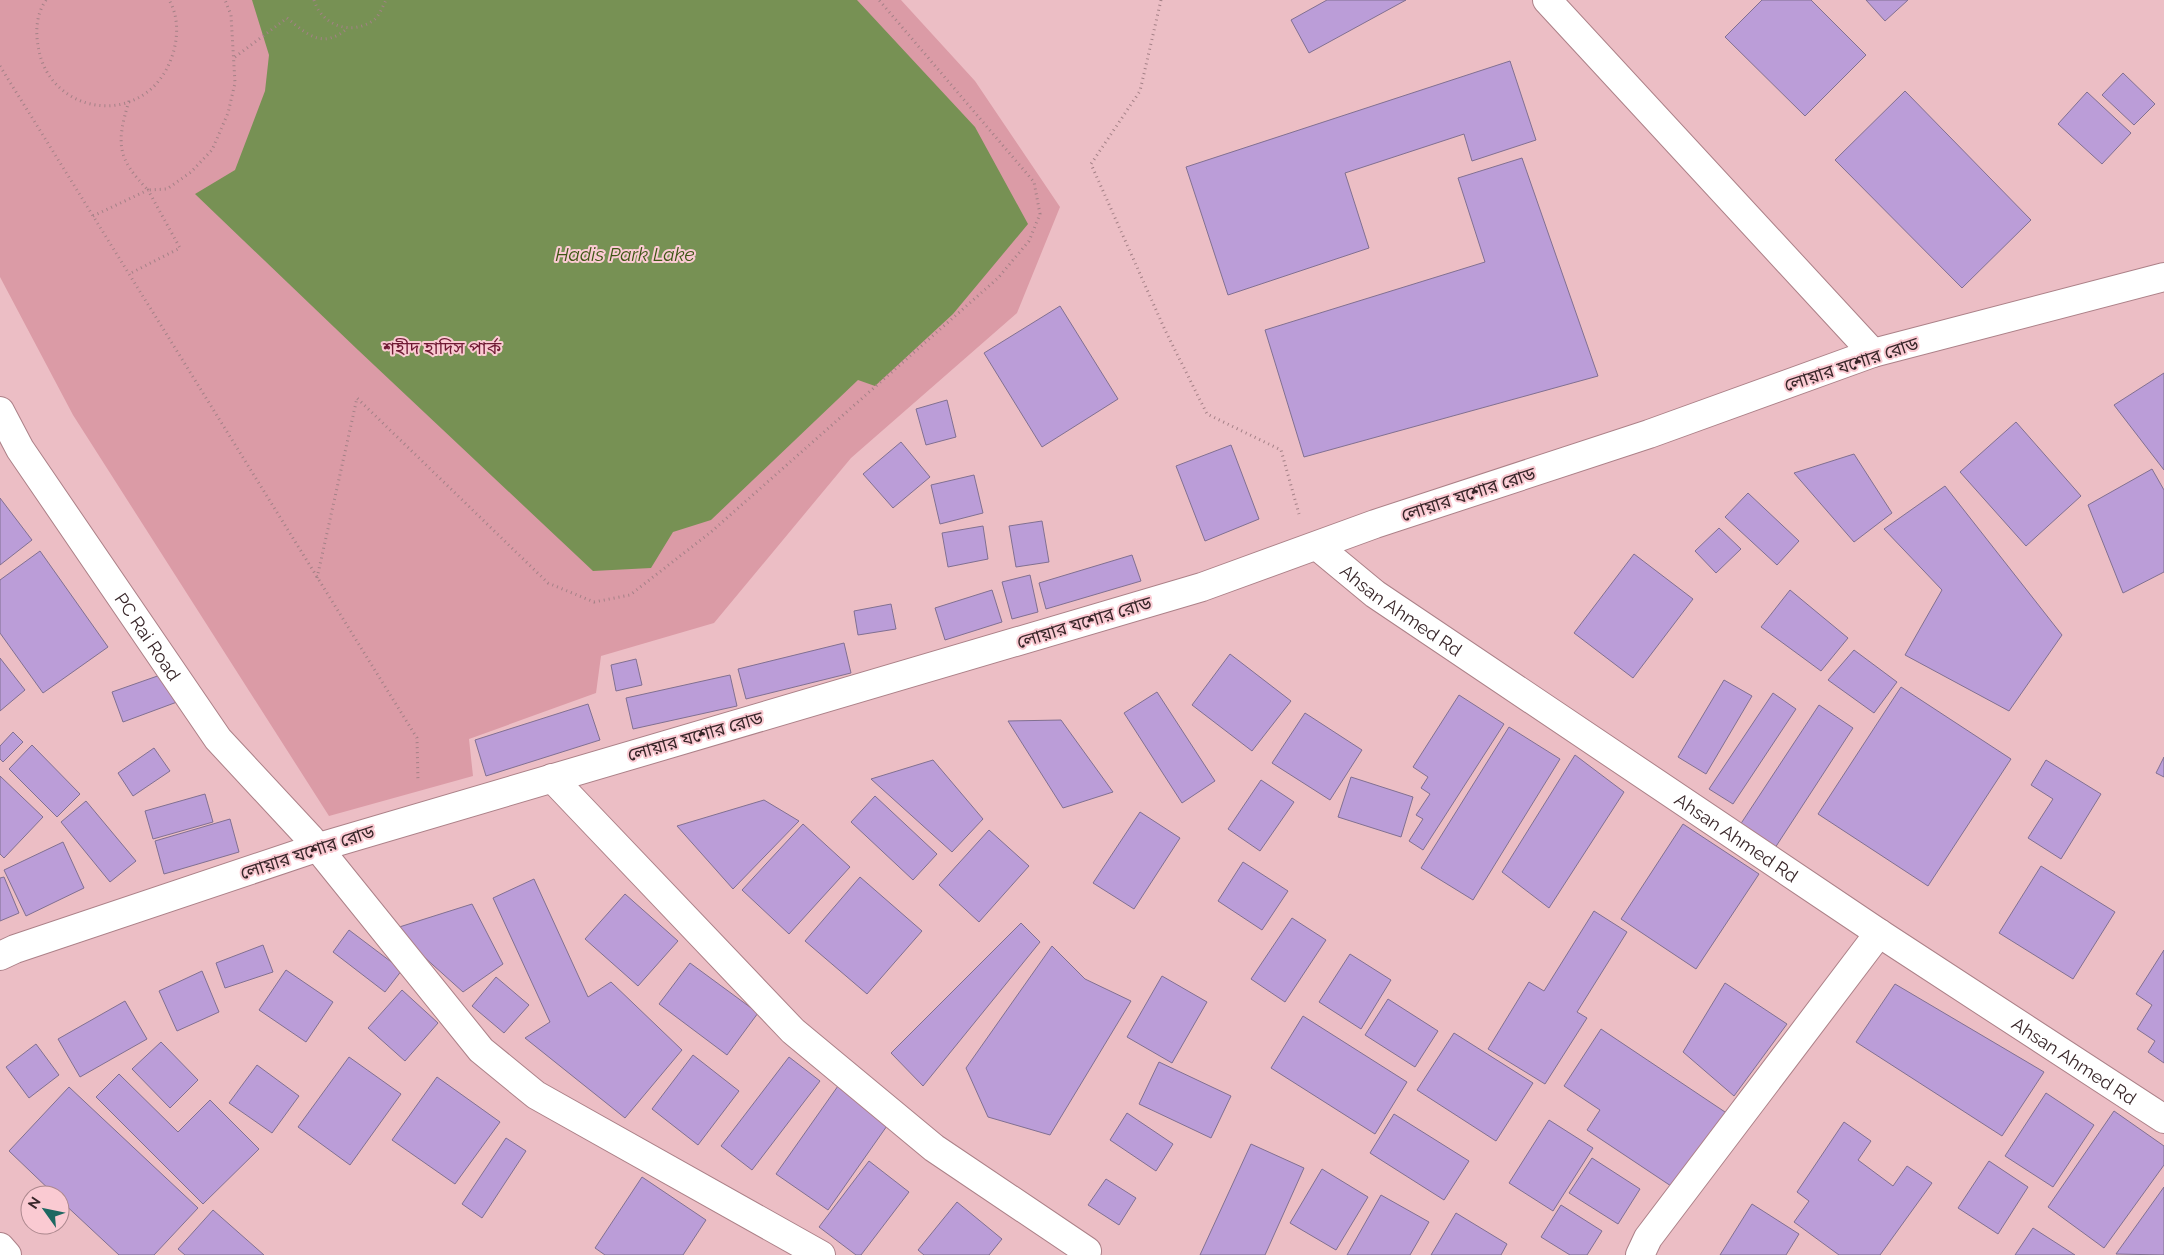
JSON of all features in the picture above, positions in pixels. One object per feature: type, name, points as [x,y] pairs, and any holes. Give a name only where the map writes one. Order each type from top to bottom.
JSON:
[{"type":"main road","points":[[1547,0],[1873,353]]},
{"type":"main road","name":"লোয়ার যশোর রোড","points":[[0,956],[24,946],[316,848],[1202,587],[1313,547],[1648,434],[1873,353],[2164,277]]},
{"type":"main road","name":"PC Rai Road","points":[[0,411],[20,449],[218,739],[310,838],[316,848],[481,1050],[536,1096],[821,1255]]},
{"type":"main road","name":"Ahsan Ahmed Rd","points":[[1313,547],[1375,594],[1879,933],[2164,1118]]},
{"type":"main road","points":[[552,778],[793,1031],[934,1148],[1086,1251]]},
{"type":"main road","points":[[1640,1255],[1648,1238],[1879,933]]},
{"type":"main road","points":[[0,1246],[7,1255]]},
{"type":"path","points":[[46,0],[39,10],[36,39],[43,68],[62,92],[88,104],[122,104],[147,93],[161,77],[172,56],[177,36],[174,8],[170,0]]},
{"type":"path","points":[[93,216],[148,190],[167,189],[191,172],[212,150],[230,106],[235,83],[231,15],[225,0]]},
{"type":"path","points":[[314,0],[317,10],[333,25],[354,30],[375,20],[386,0]]},
{"type":"path","points":[[317,578],[357,398],[548,583],[594,602],[621,597],[630,595],[711,532],[998,278],[1029,241],[1040,214],[1034,182],[879,0]]},
{"type":"path","points":[[1162,0],[1140,91],[1091,164],[1164,330],[1207,414],[1281,450],[1313,547]]},
{"type":"path","points":[[234,58],[288,18],[308,35],[325,40],[338,37],[348,28]]},
{"type":"path","points":[[0,66],[417,738],[419,790]]},
{"type":"path","points":[[129,101],[121,127],[122,157],[132,173],[148,190],[180,248],[129,274]]},
{"type":"green space","name":"শহীদ হাদিস পার্ক","points":[[0,0],[901,0],[975,81],[1060,207],[1017,313],[851,458],[714,623],[601,656],[596,693],[469,739],[473,776],[329,816],[73,415],[0,277]]},
{"type":"water","name":"Hadis Park Lake","points":[[252,0],[857,0],[975,127],[1028,224],[953,314],[875,386],[858,380],[711,520],[673,532],[651,568],[593,571],[195,194],[235,170],[265,91],[269,55]]},
{"type":"building","points":[[1327,0],[1406,0],[1309,53],[1291,20]]},
{"type":"building","points":[[1762,0],[1811,0],[1866,55],[1805,116],[1725,37]]},
{"type":"building","points":[[1866,0],[1908,0],[1885,21]]},
{"type":"building","points":[[1510,61],[1536,140],[1472,161],[1464,134],[1345,173],[1369,248],[1228,295],[1186,167]]},
{"type":"building","points":[[2123,73],[2155,104],[2134,125],[2102,95]]},
{"type":"building","points":[[1905,91],[2031,220],[1962,288],[1835,160]]},
{"type":"building","points":[[2087,92],[2131,133],[2102,164],[2058,124]]},
{"type":"building","points":[[1522,158],[1598,376],[1304,457],[1265,330],[1485,262],[1458,178]]},
{"type":"building","points":[[1060,306],[1118,399],[1042,447],[984,353]]},
{"type":"building","points":[[2164,373],[2164,470],[2114,405]]},
{"type":"building","points":[[947,400],[956,437],[926,445],[916,409]]},
{"type":"building","points":[[2016,422],[2081,496],[2026,546],[1960,472]]},
{"type":"building","points":[[901,442],[930,477],[893,508],[863,474]]},
{"type":"building","points":[[1231,445],[1259,519],[1205,541],[1176,466]]},
{"type":"building","points":[[1854,454],[1892,513],[1854,542],[1794,473]]},
{"type":"building","points":[[2152,469],[2164,490],[2164,572],[2123,593],[2088,505]]},
{"type":"building","points":[[974,475],[983,513],[940,524],[931,485]]},
{"type":"building","points":[[1945,486],[2062,635],[2009,711],[1905,655],[1942,590],[1884,529]]},
{"type":"building","points":[[1748,493],[1799,541],[1777,565],[1725,517]]},
{"type":"building","points":[[0,498],[32,540],[0,565]]},
{"type":"building","points":[[1042,521],[1049,562],[1016,567],[1009,526]]},
{"type":"building","points":[[983,526],[988,559],[948,567],[942,533]]},
{"type":"building","points":[[1719,528],[1741,549],[1716,573],[1695,551]]},
{"type":"building","points":[[40,551],[108,647],[43,693],[0,633],[0,580]]},
{"type":"building","points":[[1634,554],[1693,599],[1633,678],[1574,633]]},
{"type":"building","points":[[1132,555],[1141,581],[1046,609],[1039,583]]},
{"type":"building","points":[[1030,575],[1038,612],[1012,619],[1002,582]]},
{"type":"building","points":[[992,590],[1002,622],[945,640],[935,608]]},
{"type":"building","points":[[1790,590],[1848,638],[1821,671],[1761,627]]},
{"type":"building","points":[[891,604],[896,629],[858,635],[854,611]]},
{"type":"building","points":[[844,643],[851,673],[746,699],[738,669]]},
{"type":"building","points":[[1854,650],[1897,682],[1874,713],[1828,680]]},
{"type":"building","points":[[1230,654],[1291,701],[1252,751],[1192,705]]},
{"type":"building","points":[[0,658],[25,690],[0,711]]},
{"type":"building","points":[[636,659],[642,685],[616,691],[611,665]]},
{"type":"building","points":[[166,673],[177,702],[123,722],[112,692]]},
{"type":"building","points":[[730,675],[737,706],[633,729],[626,698]]},
{"type":"building","points":[[1724,680],[1752,696],[1706,774],[1678,757]]},
{"type":"building","points":[[1901,687],[2011,759],[1928,886],[1818,814]]},
{"type":"building","points":[[1157,692],[1215,781],[1182,803],[1124,713]]},
{"type":"building","points":[[1773,693],[1796,709],[1733,804],[1709,789]]},
{"type":"building","points":[[1459,695],[1504,724],[1423,850],[1409,841],[1423,819],[1416,815],[1430,794],[1421,788],[1428,777],[1413,767]]},
{"type":"building","points":[[588,704],[600,740],[486,776],[475,740]]},
{"type":"building","points":[[1819,705],[1853,728],[1773,851],[1738,828]]},
{"type":"building","points":[[1305,713],[1362,750],[1330,800],[1272,763]]},
{"type":"building","points":[[1061,720],[1113,792],[1063,808],[1008,721]]},
{"type":"building","points":[[1509,727],[1560,759],[1473,900],[1421,868]]},
{"type":"building","points":[[13,732],[23,742],[3,762],[0,759],[0,746]]},
{"type":"building","points":[[32,745],[80,794],[57,817],[9,769]]},
{"type":"building","points":[[154,748],[170,771],[133,796],[118,773]]},
{"type":"building","points":[[1575,755],[1624,792],[1549,908],[1502,872]]},
{"type":"building","points":[[2164,757],[2164,777],[2156,773]]},
{"type":"building","points":[[933,760],[983,819],[952,852],[871,779]]},
{"type":"building","points":[[2046,760],[2101,794],[2061,859],[2028,838],[2053,799],[2031,785]]},
{"type":"building","points":[[0,776],[43,817],[4,858],[0,854]]},
{"type":"building","points":[[1351,777],[1413,797],[1401,837],[1338,817]]},
{"type":"building","points":[[1261,780],[1294,802],[1260,851],[1228,829]]},
{"type":"building","points":[[205,794],[213,822],[153,839],[145,811]]},
{"type":"building","points":[[875,796],[937,854],[913,880],[851,822]]},
{"type":"building","points":[[764,800],[799,821],[733,889],[677,826]]},
{"type":"building","points":[[86,801],[136,861],[110,882],[61,822]]},
{"type":"building","points":[[1140,812],[1180,838],[1134,909],[1093,883]]},
{"type":"building","points":[[230,819],[239,852],[164,874],[155,841]]},
{"type":"building","points":[[803,824],[850,867],[789,934],[742,890]]},
{"type":"building","points":[[1683,824],[1759,874],[1696,969],[1621,919]]},
{"type":"building","points":[[989,830],[1029,866],[979,922],[939,885]]},
{"type":"building","points":[[63,842],[84,888],[26,916],[4,870]]},
{"type":"building","points":[[1243,862],[1288,891],[1262,930],[1218,901]]},
{"type":"building","points":[[2041,866],[2115,912],[2073,979],[1999,933]]},
{"type":"building","points":[[4,877],[19,913],[0,921],[0,878]]},
{"type":"building","points":[[860,877],[922,931],[867,994],[805,941]]},
{"type":"building","points":[[534,879],[588,997],[611,982],[682,1050],[625,1118],[525,1038],[550,1022],[493,898]]},
{"type":"building","points":[[625,894],[678,941],[638,986],[585,939]]},
{"type":"building","points":[[472,904],[503,964],[463,992],[393,929]]},
{"type":"building","points":[[1594,911],[1627,932],[1577,1012],[1587,1018],[1545,1084],[1488,1049],[1529,982],[1544,991]]},
{"type":"building","points":[[1292,918],[1326,940],[1285,1002],[1251,979]]},
{"type":"building","points":[[1021,923],[1040,942],[923,1086],[891,1053]]},
{"type":"building","points":[[349,930],[402,970],[385,992],[333,952]]},
{"type":"building","points":[[263,945],[273,972],[225,988],[216,963]]},
{"type":"building","points":[[1052,946],[1085,979],[1131,1001],[1050,1135],[988,1117],[966,1068]]},
{"type":"building","points":[[2164,950],[2164,1063],[2148,1052],[2155,1041],[2137,1029],[2152,1005],[2136,994]]},
{"type":"building","points":[[1350,954],[1391,980],[1361,1029],[1319,1002]]},
{"type":"building","points":[[690,963],[758,1013],[727,1055],[659,1004]]},
{"type":"building","points":[[286,970],[333,1002],[306,1042],[259,1010]]},
{"type":"building","points":[[202,971],[219,1012],[177,1031],[159,991]]},
{"type":"building","points":[[1162,976],[1207,1002],[1172,1063],[1127,1037]]},
{"type":"building","points":[[496,977],[529,1005],[504,1033],[472,1006]]},
{"type":"building","points":[[1725,983],[1787,1024],[1734,1096],[1683,1052]]},
{"type":"building","points":[[1895,984],[2044,1072],[2002,1136],[1856,1042]]},
{"type":"building","points":[[402,990],[438,1023],[405,1061],[368,1028]]},
{"type":"building","points":[[1388,999],[1438,1031],[1415,1067],[1365,1035]]},
{"type":"building","points":[[125,1001],[147,1039],[80,1077],[58,1039]]},
{"type":"building","points":[[1303,1016],[1407,1082],[1375,1134],[1271,1068]]},
{"type":"building","points":[[1601,1029],[1728,1114],[1677,1190],[1587,1130],[1600,1110],[1564,1086]]},
{"type":"building","points":[[1454,1033],[1533,1083],[1496,1141],[1417,1090]]},
{"type":"building","points":[[161,1042],[198,1080],[170,1108],[132,1069]]},
{"type":"building","points":[[36,1044],[59,1075],[29,1098],[6,1067]]},
{"type":"building","points":[[693,1055],[739,1091],[698,1145],[652,1109]]},
{"type":"building","points":[[349,1057],[401,1094],[350,1165],[298,1127]]},
{"type":"building","points":[[789,1057],[820,1081],[752,1170],[721,1146]]},
{"type":"building","points":[[1159,1062],[1231,1096],[1211,1138],[1139,1104]]},
{"type":"building","points":[[257,1065],[299,1096],[272,1133],[229,1103]]},
{"type":"building","points":[[119,1074],[178,1132],[210,1100],[259,1149],[203,1204],[96,1097]]},
{"type":"building","points":[[437,1077],[500,1122],[455,1184],[392,1140]]},
{"type":"building","points":[[838,1086],[889,1123],[828,1210],[776,1174]]},
{"type":"building","points":[[69,1087],[198,1208],[154,1255],[119,1255],[70,1209],[70,1185],[45,1185],[9,1151]]},
{"type":"building","points":[[2046,1093],[2094,1125],[2053,1187],[2005,1156]]},
{"type":"building","points":[[2114,1111],[2164,1146],[2164,1165],[2104,1248],[2048,1207]]},
{"type":"building","points":[[1127,1113],[1173,1144],[1156,1171],[1110,1140]]},
{"type":"building","points":[[1394,1114],[1469,1161],[1444,1200],[1370,1153]]},
{"type":"building","points":[[1549,1120],[1593,1148],[1553,1211],[1509,1183]]},
{"type":"building","points":[[1844,1122],[1871,1141],[1858,1160],[1893,1186],[1907,1166],[1932,1183],[1880,1255],[1839,1255],[1794,1222],[1809,1201],[1797,1192]]},
{"type":"building","points":[[506,1138],[526,1151],[482,1218],[462,1204]]},
{"type":"building","points":[[1251,1144],[1304,1168],[1265,1255],[1200,1255]]},
{"type":"building","points":[[1592,1158],[1640,1189],[1618,1224],[1569,1193]]},
{"type":"building","points":[[869,1161],[909,1192],[861,1255],[856,1255],[819,1227]]},
{"type":"building","points":[[1989,1161],[2028,1187],[1998,1234],[1958,1208]]},
{"type":"building","points":[[1322,1169],[1368,1197],[1336,1250],[1290,1223]]},
{"type":"building","points":[[642,1177],[706,1220],[683,1255],[605,1255],[595,1248]]},
{"type":"building","points":[[1106,1179],[1136,1198],[1119,1225],[1088,1205]]},
{"type":"building","points":[[2164,1187],[2164,1255],[2116,1254]]},
{"type":"building","points":[[1381,1195],[1429,1222],[1410,1255],[1347,1255]]},
{"type":"building","points":[[957,1202],[1002,1239],[989,1255],[924,1255],[918,1250]]},
{"type":"building","points":[[1752,1204],[1799,1234],[1786,1255],[1720,1255]]},
{"type":"building","points":[[1561,1205],[1602,1231],[1587,1255],[1570,1255],[1541,1237]]},
{"type":"building","points":[[213,1210],[264,1255],[185,1255],[178,1249]]},
{"type":"building","points":[[1456,1213],[1507,1244],[1501,1255],[1431,1255]]},
{"type":"building","points":[[2033,1228],[2075,1255],[2015,1255]]}]
